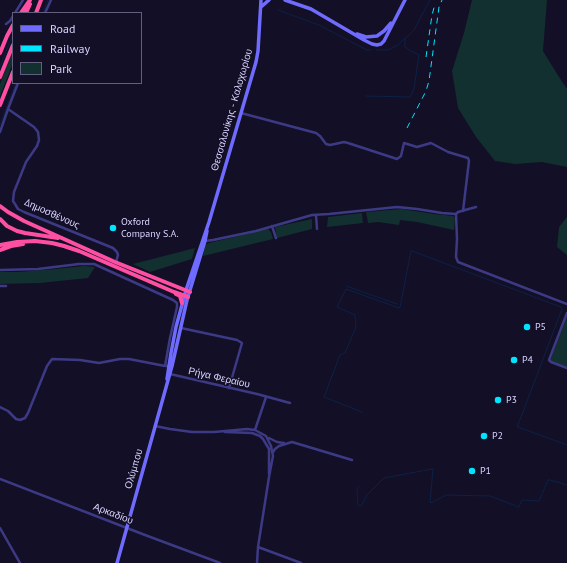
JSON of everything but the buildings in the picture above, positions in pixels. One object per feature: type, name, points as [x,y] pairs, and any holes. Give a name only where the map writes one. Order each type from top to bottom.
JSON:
[{"type":"highway","points":[[23,12],[31,0]]},
{"type":"highway","points":[[26,12],[31,0]]},
{"type":"highway","points":[[36,12],[41,0]]},
{"type":"highway","points":[[0,54],[12,27]]},
{"type":"highway","points":[[0,77],[12,47]]},
{"type":"highway","points":[[0,105],[12,74]]},
{"type":"highway","points":[[0,109],[4,94]]},
{"type":"highway","points":[[0,206],[24,221],[115,262],[188,291]]},
{"type":"highway","points":[[0,219],[7,226],[17,231],[68,240]]},
{"type":"highway","points":[[0,245],[17,242],[43,242],[64,246],[186,296]]},
{"type":"highway","points":[[0,250],[10,246],[31,242]]},
{"type":"highway","points":[[174,292],[180,296],[182,303]]},
{"type":"main road","name":"Θεσσαλονίκης - Καλοχωρίου","points":[[188,291],[196,258],[256,62],[261,0]]},
{"type":"main road","points":[[261,7],[269,0]]},
{"type":"main road","points":[[285,0],[311,9],[351,33],[372,44],[379,45],[384,41],[405,0]]},
{"type":"main road","points":[[351,33],[366,37],[377,36],[388,27],[396,17]]},
{"type":"main road","name":"Θεσσαλονίκης - Καλοχωρίου","points":[[167,379],[169,374],[168,366],[182,303],[201,255],[205,242],[208,222]]},
{"type":"main road","name":"Θεσσαλονίκης - Καλοχωρίου","points":[[168,366],[180,328],[186,296]]},
{"type":"main road","points":[[167,379],[168,366]]},
{"type":"main road","name":"Ολύμπου","points":[[117,563],[167,379]]},
{"type":"street","points":[[16,12],[23,0]]},
{"type":"street","points":[[45,12],[51,0]]},
{"type":"street","points":[[6,24],[12,18]]},
{"type":"street","points":[[0,132],[18,84]]},
{"type":"street","name":"Δημοσθένους","points":[[8,109],[34,127],[39,136],[37,146],[26,162],[14,192],[13,201],[18,209],[113,248],[118,255],[115,262]]},
{"type":"street","points":[[241,113],[316,133],[326,144],[330,145],[344,142],[397,159],[401,156],[404,143],[417,148],[431,143],[448,152],[468,158],[469,161],[463,211]]},
{"type":"street","points":[[205,242],[243,234],[308,216],[396,207],[456,214],[476,207]]},
{"type":"street","points":[[456,214],[456,257],[458,262],[567,304]]},
{"type":"street","points":[[316,215],[317,230]]},
{"type":"street","points":[[272,226],[276,238]]},
{"type":"street","points":[[0,270],[38,269],[79,264],[94,264],[172,299],[177,303],[170,338],[168,366],[129,359],[120,359],[100,363],[80,360],[52,359],[47,366],[25,418],[20,420],[16,419],[8,411],[0,408]]},
{"type":"street","points":[[0,286],[6,286]]},
{"type":"street","points":[[172,299],[174,292]]},
{"type":"street","points":[[567,314],[550,360],[551,362],[567,368]]},
{"type":"street","points":[[180,328],[237,340],[242,343],[229,388]]},
{"type":"street","name":"Ρήγα Φεραίου","points":[[169,374],[290,403]]},
{"type":"street","points":[[255,430],[266,397]]},
{"type":"street","points":[[155,426],[192,432],[252,433],[260,436],[266,443],[269,450]]},
{"type":"street","points":[[214,432],[247,429],[255,430],[277,442],[296,442],[352,460]]},
{"type":"street","points":[[266,436],[271,446],[273,456]]},
{"type":"street","points":[[269,477],[269,450],[271,446],[277,442]]},
{"type":"street","points":[[266,443],[271,446],[279,446]]},
{"type":"street","points":[[257,563],[258,546],[274,449],[285,443]]},
{"type":"street","name":"Αρκαδίου","points":[[0,479],[220,563]]},
{"type":"street","points":[[0,528],[20,563]]},
{"type":"street","points":[[258,546],[302,563]]},
{"type":"green space","points":[[472,0],[547,0],[543,51],[567,89],[567,167],[542,162],[515,164],[495,161],[476,137],[458,108],[452,71],[464,33]]},
{"type":"green space","points":[[12,53],[12,66],[0,96],[0,84]]},
{"type":"green space","points":[[402,209],[453,216],[455,218],[454,230],[400,220],[399,225],[378,222],[368,223],[366,212]]},
{"type":"green space","points":[[362,213],[363,223],[327,227],[328,217]]},
{"type":"green space","points":[[567,217],[567,255],[557,247],[559,227]]},
{"type":"green space","points":[[312,219],[312,229],[277,238],[275,227]]},
{"type":"green space","points":[[268,229],[271,232],[273,239],[203,256],[205,245],[209,243]]},
{"type":"green space","points":[[195,248],[192,259],[150,272],[133,264]]},
{"type":"green space","points":[[84,266],[95,267],[88,278],[40,283],[0,284],[0,272],[18,272]]},
{"type":"green space","points":[[567,317],[567,368],[550,361]]},
{"type":"waterway","points":[[43,12],[48,0]]},
{"type":"waterway","points":[[376,50],[388,50],[398,45],[414,30],[430,0]]},
{"type":"waterway","points":[[278,10],[319,25],[367,50],[371,50]]},
{"type":"waterway","points":[[0,67],[12,37]]},
{"type":"waterway","points":[[366,96],[410,97],[414,89],[419,55],[405,47],[405,38]]},
{"type":"waterway","points":[[0,125],[16,84]]},
{"type":"waterway","points":[[362,412],[324,397],[340,355],[345,353],[356,327],[355,315],[337,307],[346,289],[399,308],[412,251],[561,307],[562,309],[518,427],[567,445]]},
{"type":"waterway","points":[[346,286],[397,304]]},
{"type":"waterway","points":[[359,486],[357,489],[358,505],[361,506],[367,495],[384,478],[433,469],[431,503],[446,495],[490,496],[519,507],[522,500],[539,501],[548,480],[567,485]]},
{"type":"railway","points":[[407,128],[426,91],[429,81],[439,7],[442,0]]},
{"type":"railway","points":[[426,57],[435,4]]},
{"type":"place","name":"Oxford Company S.A.","points":[[113,228]]},
{"type":"place","name":"P5","points":[[527,327]]},
{"type":"place","name":"P4","points":[[514,360]]},
{"type":"place","name":"P3","points":[[498,400]]},
{"type":"place","name":"P2","points":[[484,436]]},
{"type":"place","name":"P1","points":[[472,471]]}]
